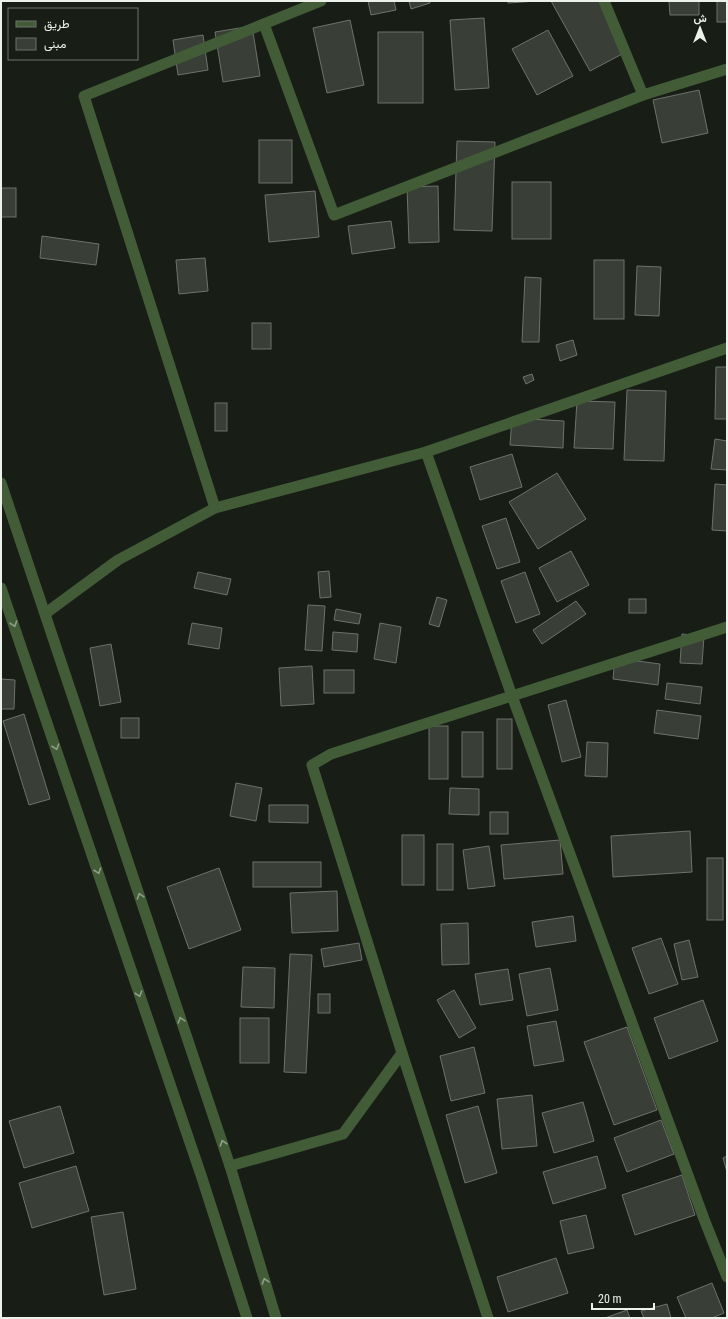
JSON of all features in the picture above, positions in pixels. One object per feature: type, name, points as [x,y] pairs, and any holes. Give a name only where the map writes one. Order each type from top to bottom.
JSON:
[{"type":"street","points":[[215,508],[84,96],[321,1]]},
{"type":"street","points":[[604,1],[643,96]]},
{"type":"street","points":[[264,24],[334,215],[643,96],[727,69]]},
{"type":"street","points":[[46,613],[118,560],[215,508],[426,452],[727,348]]},
{"type":"street","points":[[426,452],[512,696],[701,1212],[727,1277]]},
{"type":"street","points":[[1,483],[46,613],[230,1166],[276,1318]]},
{"type":"street","points":[[2,590],[198,1168],[247,1318]]},
{"type":"street","points":[[488,1318],[402,1054],[312,765],[331,754],[727,627]]},
{"type":"street","points":[[230,1166],[343,1134],[402,1054]]},
{"type":"building","points":[[368,1],[394,1],[396,10],[371,15]]},
{"type":"building","points":[[409,1],[430,1],[430,3],[411,9]]},
{"type":"building","points":[[508,1],[537,1],[508,3]]},
{"type":"building","points":[[551,1],[599,1],[626,52],[590,71]]},
{"type":"building","points":[[669,1],[699,1],[699,15],[670,15]]},
{"type":"building","points":[[717,1],[727,1],[727,22],[717,22]]},
{"type":"building","points":[[484,18],[489,88],[455,90],[450,20]]},
{"type":"building","points":[[350,20],[364,85],[327,93],[313,28]]},
{"type":"building","points":[[252,26],[260,76],[223,82],[215,32]]},
{"type":"building","points":[[548,30],[573,76],[537,95],[512,49]]},
{"type":"building","points":[[378,32],[423,32],[423,103],[378,103]]},
{"type":"building","points":[[203,35],[208,70],[178,75],[173,40]]},
{"type":"building","points":[[699,90],[708,133],[662,143],[653,100]]},
{"type":"building","points":[[259,140],[292,140],[292,183],[259,183]]},
{"type":"building","points":[[457,141],[495,142],[492,231],[454,230]]},
{"type":"building","points":[[512,182],[551,182],[551,239],[512,239]]},
{"type":"building","points":[[438,186],[439,242],[409,243],[407,187]]},
{"type":"building","points":[[1,188],[16,188],[16,217],[1,217]]},
{"type":"building","points":[[315,191],[319,237],[269,242],[265,195]]},
{"type":"building","points":[[391,221],[395,248],[352,254],[348,226]]},
{"type":"building","points":[[42,236],[99,244],[96,265],[40,258]]},
{"type":"building","points":[[205,258],[208,291],[179,294],[176,260]]},
{"type":"building","points":[[594,260],[624,260],[624,319],[594,319]]},
{"type":"building","points":[[637,266],[661,267],[659,316],[635,315]]},
{"type":"building","points":[[525,277],[541,278],[539,342],[522,342]]},
{"type":"building","points":[[252,323],[271,323],[271,349],[252,349]]},
{"type":"building","points":[[573,340],[577,355],[560,361],[556,345]]},
{"type":"building","points":[[716,367],[727,367],[727,419],[715,419]]},
{"type":"building","points":[[532,374],[534,380],[526,384],[523,377]]},
{"type":"building","points":[[627,390],[666,391],[664,461],[624,460]]},
{"type":"building","points":[[577,401],[615,402],[613,449],[574,448]]},
{"type":"building","points":[[215,403],[227,403],[227,431],[215,431]]},
{"type":"building","points":[[512,418],[564,421],[563,448],[510,445]]},
{"type":"building","points":[[715,439],[727,441],[727,470],[711,469]]},
{"type":"building","points":[[512,454],[522,487],[480,500],[470,467]]},
{"type":"building","points":[[557,473],[586,519],[538,549],[509,502]]},
{"type":"building","points":[[715,484],[727,485],[727,531],[712,530]]},
{"type":"building","points":[[506,518],[520,562],[497,569],[482,526]]},
{"type":"building","points":[[571,551],[589,585],[557,602],[539,568]]},
{"type":"building","points":[[329,571],[331,597],[320,598],[318,572]]},
{"type":"building","points":[[198,572],[231,579],[227,595],[194,588]]},
{"type":"building","points":[[525,572],[540,614],[516,623],[501,581]]},
{"type":"building","points":[[437,597],[447,600],[439,627],[429,624]]},
{"type":"building","points":[[629,599],[646,599],[646,613],[629,613]]},
{"type":"building","points":[[576,601],[586,614],[542,644],[533,630]]},
{"type":"building","points":[[308,605],[325,606],[322,651],[305,650]]},
{"type":"building","points":[[336,609],[361,614],[359,624],[334,620]]},
{"type":"building","points":[[192,623],[222,628],[219,649],[188,644]]},
{"type":"building","points":[[380,623],[401,627],[396,663],[374,659]]},
{"type":"building","points":[[333,632],[358,634],[357,652],[332,650]]},
{"type":"building","points":[[682,634],[704,636],[702,664],[680,663]]},
{"type":"building","points":[[111,644],[121,702],[100,706],[90,648]]},
{"type":"building","points":[[615,658],[660,664],[658,685],[613,679]]},
{"type":"building","points":[[312,666],[314,704],[281,706],[279,668]]},
{"type":"building","points":[[324,670],[354,670],[354,693],[324,693]]},
{"type":"building","points":[[1,679],[15,680],[14,709],[1,709]]},
{"type":"building","points":[[667,683],[702,687],[700,704],[665,699]]},
{"type":"building","points":[[566,700],[581,757],[562,762],[548,705]]},
{"type":"building","points":[[657,710],[701,716],[698,739],[654,733]]},
{"type":"building","points":[[24,714],[50,799],[29,805],[3,721]]},
{"type":"building","points":[[121,718],[139,718],[139,738],[121,738]]},
{"type":"building","points":[[497,719],[512,719],[512,769],[497,769]]},
{"type":"building","points":[[429,726],[448,726],[448,779],[429,779]]},
{"type":"building","points":[[462,732],[483,732],[483,777],[462,777]]},
{"type":"building","points":[[587,742],[608,743],[607,777],[585,776]]},
{"type":"building","points":[[236,783],[262,788],[256,821],[230,816]]},
{"type":"building","points":[[450,788],[479,789],[479,815],[449,814]]},
{"type":"building","points":[[269,805],[308,805],[308,823],[269,822]]},
{"type":"building","points":[[490,812],[508,812],[508,834],[490,834]]},
{"type":"building","points":[[690,831],[692,872],[613,877],[611,836]]},
{"type":"building","points":[[402,835],[424,835],[424,885],[402,885]]},
{"type":"building","points":[[560,840],[563,874],[504,879],[501,845]]},
{"type":"building","points":[[437,844],[453,844],[453,890],[437,890]]},
{"type":"building","points":[[489,846],[495,886],[468,889],[463,850]]},
{"type":"building","points":[[707,858],[723,858],[723,920],[707,920]]},
{"type":"building","points":[[253,862],[321,862],[321,887],[253,887]]},
{"type":"building","points":[[219,868],[241,930],[189,949],[167,887]]},
{"type":"building","points":[[337,891],[338,931],[292,933],[290,893]]},
{"type":"building","points":[[573,916],[576,941],[536,947],[532,922]]},
{"type":"building","points":[[468,923],[469,964],[442,965],[441,924]]},
{"type":"building","points":[[661,938],[678,984],[649,994],[632,948]]},
{"type":"building","points":[[689,940],[698,977],[682,980],[674,944]]},
{"type":"building","points":[[359,943],[362,960],[324,967],[321,949]]},
{"type":"building","points":[[290,954],[312,955],[306,1073],[284,1072]]},
{"type":"building","points":[[243,967],[275,968],[274,1008],[241,1007]]},
{"type":"building","points":[[550,968],[558,1010],[527,1016],[519,974]]},
{"type":"building","points":[[508,969],[513,1000],[480,1005],[475,974]]},
{"type":"building","points":[[454,990],[476,1028],[459,1038],[437,1000]]},
{"type":"building","points":[[318,994],[330,994],[330,1013],[318,1013]]},
{"type":"building","points":[[703,1000],[718,1041],[669,1059],[654,1018]]},
{"type":"building","points":[[240,1018],[269,1018],[269,1063],[240,1063]]},
{"type":"building","points":[[556,1021],[564,1061],[534,1066],[527,1026]]},
{"type":"building","points":[[627,1027],[657,1110],[614,1125],[584,1042]]},
{"type":"building","points":[[474,1047],[485,1093],[451,1101],[440,1056]]},
{"type":"building","points":[[532,1095],[537,1146],[502,1149],[497,1099]]},
{"type":"building","points":[[583,1102],[594,1141],[554,1153],[542,1113]]},
{"type":"building","points":[[60,1106],[74,1153],[24,1168],[9,1121]]},
{"type":"building","points":[[478,1106],[497,1173],[465,1183],[446,1115]]},
{"type":"building","points":[[661,1120],[674,1154],[627,1172],[614,1138]]},
{"type":"building","points":[[597,1156],[606,1188],[553,1204],[543,1172]]},
{"type":"building","points":[[727,1156],[727,1172],[723,1158]]},
{"type":"building","points":[[76,1166],[89,1211],[32,1228],[19,1183]]},
{"type":"building","points":[[682,1175],[695,1215],[635,1235],[622,1195]]},
{"type":"building","points":[[123,1212],[136,1289],[104,1295],[91,1217]]},
{"type":"building","points":[[586,1215],[594,1248],[568,1254],[560,1221]]},
{"type":"building","points":[[556,1258],[568,1293],[508,1312],[497,1277]]},
{"type":"building","points":[[712,1283],[724,1313],[712,1318],[686,1318],[677,1297]]},
{"type":"building","points":[[667,1304],[671,1318],[644,1318],[641,1311]]},
{"type":"building","points":[[627,1310],[630,1318],[605,1318]]}]
